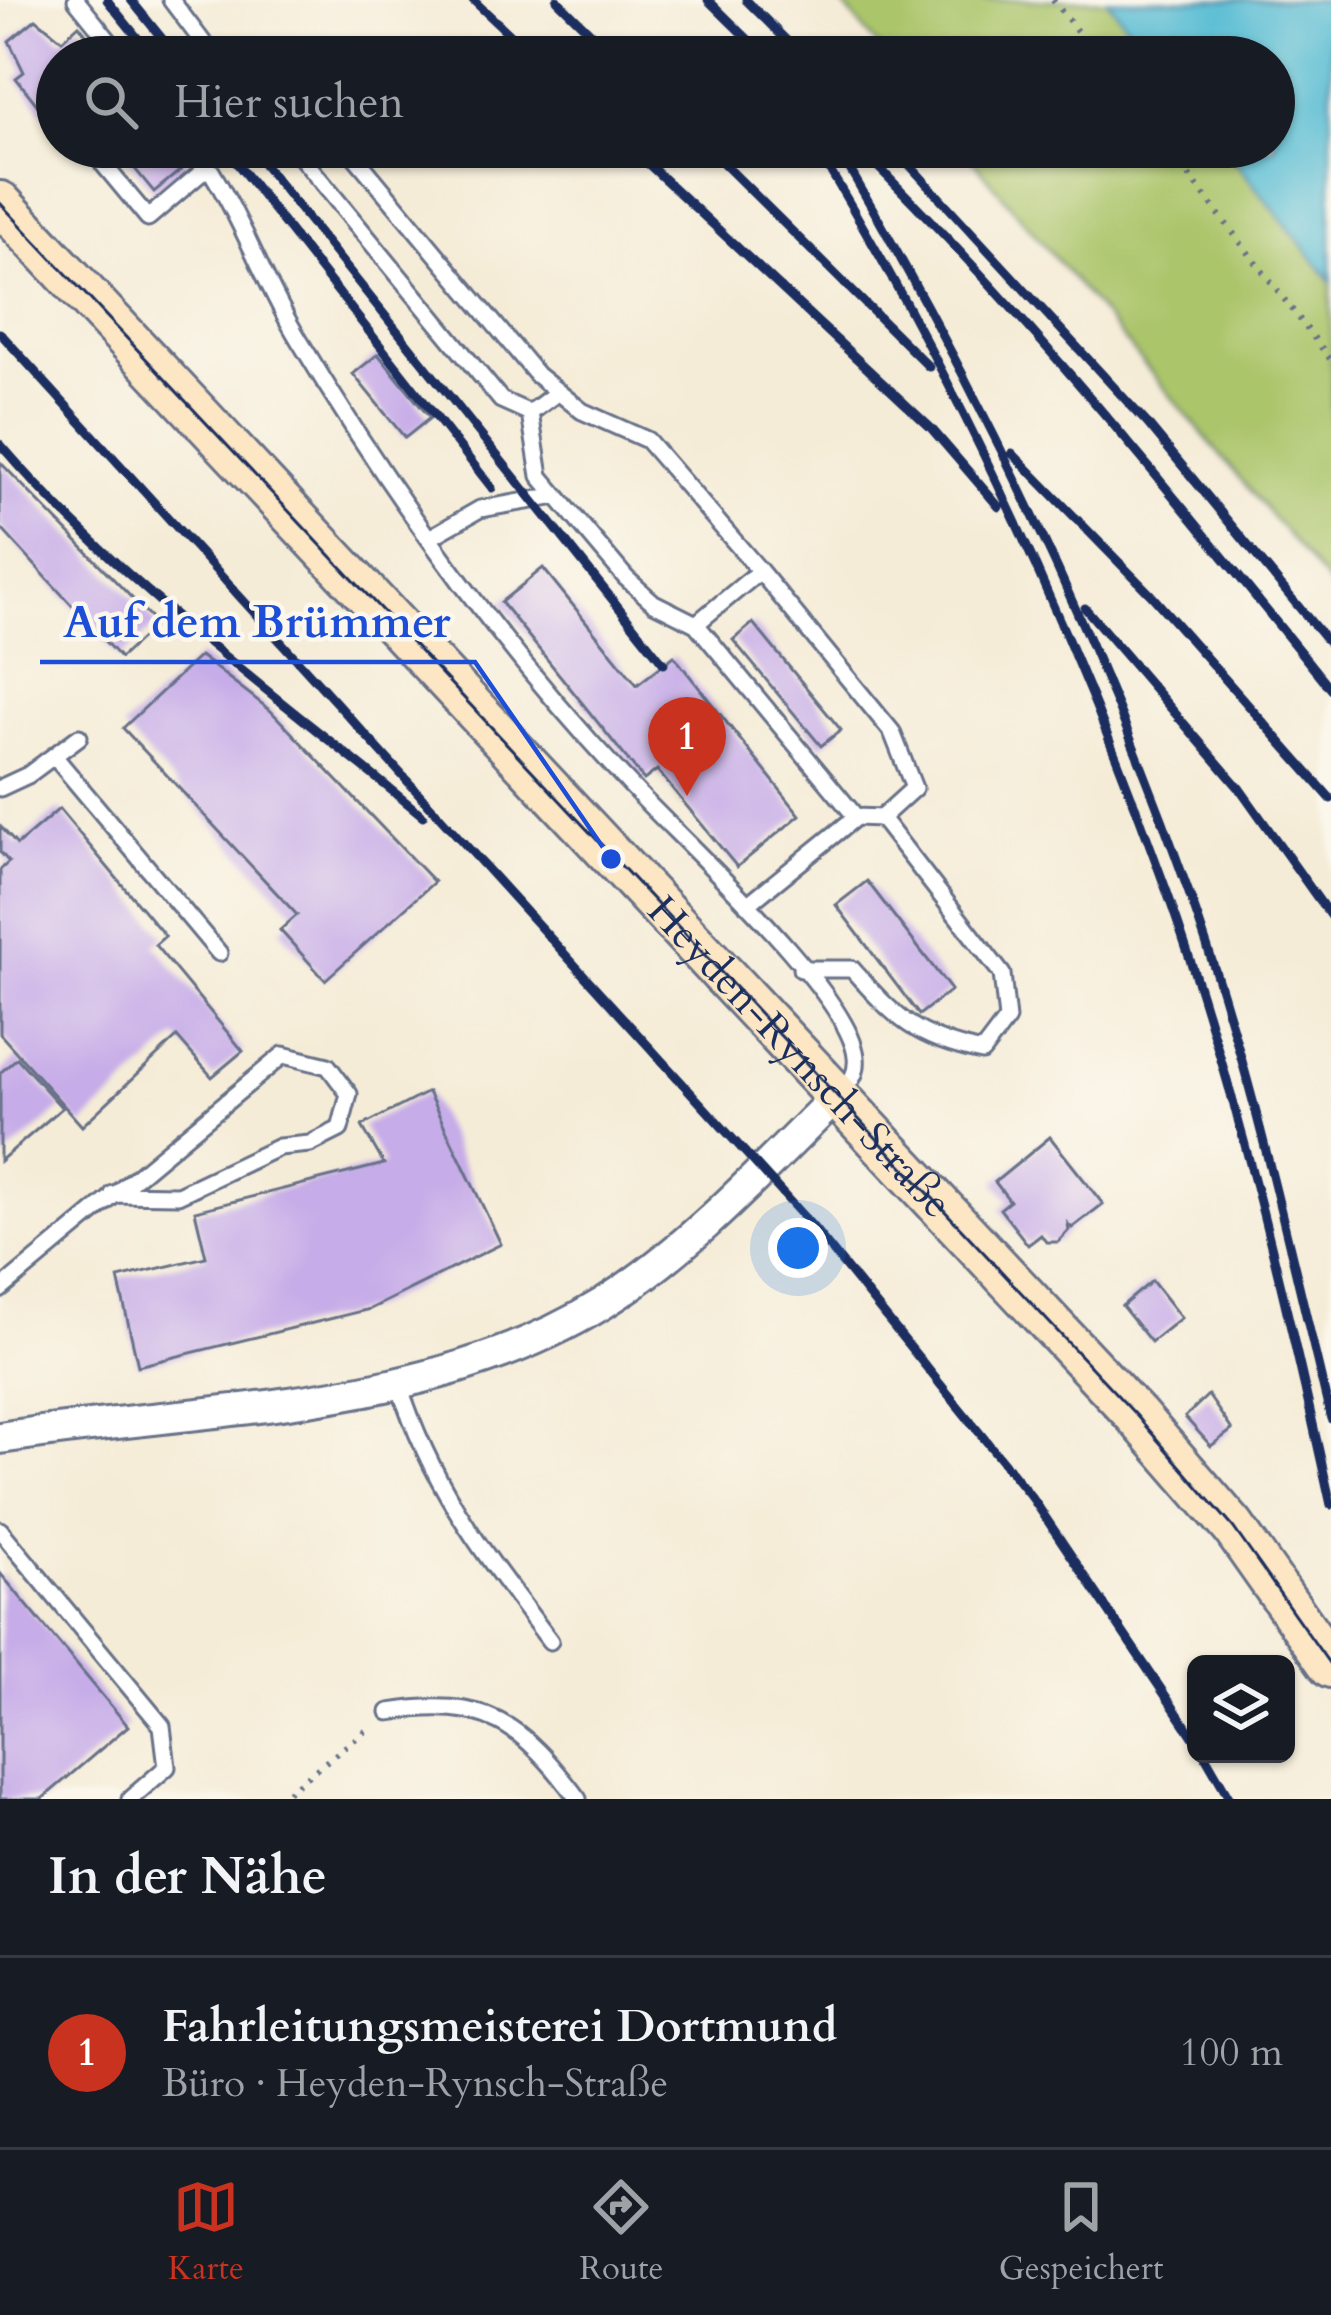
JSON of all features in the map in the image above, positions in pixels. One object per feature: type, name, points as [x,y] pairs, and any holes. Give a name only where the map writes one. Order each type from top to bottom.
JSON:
[{"type":"main road","name":"Heyden-Rynsch-Straße","points":[[0,203],[1136,1415],[1233,1527],[1331,1666]]},
{"type":"street","points":[[0,1438],[399,1385],[501,1353],[601,1305],[677,1250],[835,1098]]},
{"type":"lane","points":[[76,0],[105,36]]},
{"type":"lane","points":[[171,0],[198,36]]},
{"type":"lane","points":[[106,168],[148,218],[207,168]]},
{"type":"lane","points":[[209,168],[313,364],[484,611],[633,788],[747,905],[843,1022],[856,1051],[855,1077],[835,1098]]},
{"type":"lane","points":[[310,168],[501,400],[530,413]]},
{"type":"lane","points":[[364,168],[537,375],[582,411],[647,440],[892,732],[914,788],[881,818],[856,817],[747,905]]},
{"type":"lane","points":[[530,413],[558,392]]},
{"type":"lane","points":[[530,413],[540,476],[626,578],[654,603],[696,624],[856,817]]},
{"type":"lane","points":[[431,537],[480,509],[557,496]]},
{"type":"lane","points":[[696,624],[760,572]]},
{"type":"lane","points":[[0,788],[79,736]]},
{"type":"lane","points":[[54,756],[219,953]]},
{"type":"lane","points":[[801,969],[852,969],[897,1019],[935,1042],[982,1052],[1006,1019],[1002,974],[881,818]]},
{"type":"lane","points":[[0,1290],[113,1194],[283,1054],[328,1066],[349,1094],[340,1129],[310,1144],[279,1147],[178,1195],[113,1194]]},
{"type":"lane","points":[[399,1385],[416,1441],[446,1501],[550,1641]]},
{"type":"lane","points":[[0,1530],[161,1726],[167,1767],[130,1799]]},
{"type":"lane","points":[[389,1712],[421,1707],[478,1713],[519,1730],[578,1799]]},
{"type":"path","points":[[1053,0],[1081,36]]},
{"type":"path","points":[[1183,168],[1331,360]]},
{"type":"path","points":[[278,1799],[389,1712]]},
{"type":"green space","points":[[839,0],[1107,0],[1136,36],[869,36]]},
{"type":"green space","points":[[980,168],[1241,168],[1331,281],[1331,587]]},
{"type":"water","points":[[1107,0],[1331,0],[1331,281],[1241,168],[1295,168],[1295,36],[1136,36]]},
{"type":"building","points":[[36,19],[57,36],[36,36],[36,103],[16,78],[24,72],[9,41]]},
{"type":"building","points":[[79,25],[88,36],[67,36]]},
{"type":"building","points":[[134,168],[183,168],[154,192]]},
{"type":"building","points":[[378,354],[430,418],[405,438],[353,374]]},
{"type":"building","points":[[0,462],[157,624],[120,658],[0,527]]},
{"type":"building","points":[[543,568],[637,685],[674,656],[800,815],[737,867],[657,770],[644,780],[501,602]]},
{"type":"building","points":[[753,623],[841,730],[821,746],[733,640]]},
{"type":"building","points":[[200,656],[270,710],[434,882],[325,980],[280,930],[297,915],[123,728]]},
{"type":"building","points":[[59,809],[165,936],[155,945],[243,1051],[212,1077],[177,1037],[82,1126],[0,1034],[0,870],[9,862],[0,852],[0,826],[17,845]]},
{"type":"building","points":[[867,881],[951,990],[919,1015],[836,905]]},
{"type":"building","points":[[17,1058],[62,1108],[0,1161],[0,1073]]},
{"type":"building","points":[[428,1092],[501,1244],[370,1309],[138,1366],[118,1278],[206,1257],[195,1211],[384,1164],[362,1126]]},
{"type":"building","points":[[1050,1137],[1103,1204],[1072,1228],[1068,1224],[1069,1230],[1058,1242],[1046,1242],[1041,1235],[1028,1245],[1000,1209],[1010,1201],[995,1182]]},
{"type":"building","points":[[1152,1281],[1181,1318],[1151,1342],[1122,1306]]},
{"type":"building","points":[[1208,1395],[1232,1430],[1211,1446],[1185,1417]]},
{"type":"building","points":[[0,1573],[128,1726],[42,1799],[0,1799]]},
{"type":"tram line","points":[[0,203],[1136,1415],[1233,1527],[1331,1666]]},
{"type":"railway","points":[[107,0],[136,36]]},
{"type":"railway","points":[[131,0],[160,36]]},
{"type":"railway","points":[[473,0],[512,36]]},
{"type":"railway","points":[[557,0],[594,36]]},
{"type":"railway","points":[[708,0],[745,36]]},
{"type":"railway","points":[[746,0],[782,36]]},
{"type":"railway","points":[[241,168],[492,488]]},
{"type":"railway","points":[[267,168],[664,664]]},
{"type":"railway","points":[[652,168],[931,428],[999,507]]},
{"type":"railway","points":[[728,168],[929,367]]},
{"type":"railway","points":[[828,168],[918,326],[1010,510],[1131,795],[1192,966],[1238,1118],[1331,1505]]},
{"type":"railway","points":[[849,168],[938,327],[1031,511],[1153,796],[1231,1022],[1331,1419]]},
{"type":"railway","points":[[879,168],[1043,343],[1331,690]]},
{"type":"railway","points":[[912,168],[1147,423],[1331,646]]},
{"type":"railway","points":[[0,333],[813,1227],[1033,1499],[1187,1728]]},
{"type":"railway","points":[[0,444],[47,496],[150,593],[423,816]]},
{"type":"railway","points":[[1012,453],[1151,595],[1331,799]]},
{"type":"railway","points":[[1085,608],[1240,789],[1331,917]]},
{"type":"railway","points":[[1209,1763],[1230,1799]]},
{"type":"place","name":"Fahrleitungsmeisterei Dortmund","points":[[687,796]]},
{"type":"place","name":"Auf dem Brümmer","points":[[611,859]]}]
